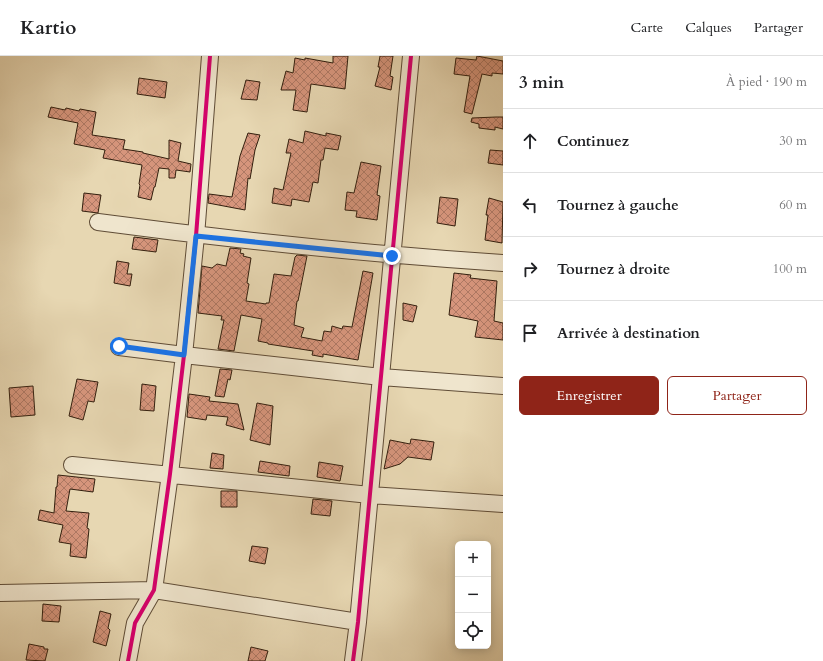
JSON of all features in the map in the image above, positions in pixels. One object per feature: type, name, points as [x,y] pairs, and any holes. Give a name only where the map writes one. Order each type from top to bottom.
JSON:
[{"type":"street","points":[[128,661],[135,623],[154,590],[170,474],[196,236],[210,56]]},
{"type":"street","points":[[353,661],[358,622],[411,56]]},
{"type":"street","points":[[98,222],[196,236],[392,256],[503,263]]},
{"type":"street","points":[[119,346],[184,355],[381,377],[503,386]]},
{"type":"street","points":[[72,465],[370,496],[503,504]]},
{"type":"street","points":[[0,593],[154,590],[358,622]]},
{"type":"building","points":[[333,56],[348,56],[345,89],[311,84],[307,112],[293,110],[296,90],[281,90],[286,71],[293,73],[295,58],[305,60],[305,58],[333,63]]},
{"type":"building","points":[[380,56],[393,56],[390,76],[393,77],[391,90],[375,86],[380,67],[378,67]]},
{"type":"building","points":[[477,56],[503,61],[503,74],[492,73],[492,76],[482,74],[472,114],[464,112],[470,76],[454,74],[456,58],[476,60]]},
{"type":"building","points":[[139,78],[167,82],[165,98],[137,94]]},
{"type":"building","points":[[246,80],[260,82],[257,100],[241,99]]},
{"type":"building","points":[[51,107],[65,110],[66,108],[79,111],[80,109],[96,112],[92,135],[125,140],[123,149],[143,152],[169,159],[169,140],[181,143],[178,161],[191,164],[190,172],[176,170],[175,178],[169,178],[169,169],[159,168],[151,200],[138,197],[142,165],[103,158],[105,150],[74,144],[78,123],[48,117]]},
{"type":"building","points":[[503,117],[503,129],[495,127],[495,130],[479,128],[479,124],[471,122],[472,118]]},
{"type":"building","points":[[305,131],[326,136],[326,133],[341,136],[338,150],[325,148],[323,160],[321,160],[318,183],[313,182],[309,202],[292,199],[291,206],[272,203],[274,188],[283,190],[291,153],[286,153],[289,139],[303,143]]},
{"type":"building","points":[[248,133],[260,135],[255,150],[250,179],[248,178],[245,210],[208,203],[209,194],[232,197],[240,156]]},
{"type":"building","points":[[490,150],[503,151],[503,165],[488,163]]},
{"type":"building","points":[[361,162],[381,166],[377,195],[380,196],[377,220],[356,217],[357,211],[345,210],[347,192],[354,193]]},
{"type":"building","points":[[84,193],[101,195],[98,213],[82,211]]},
{"type":"building","points":[[440,197],[458,199],[455,226],[437,223]]},
{"type":"building","points":[[489,198],[503,202],[502,243],[485,240],[488,215],[486,215]]},
{"type":"building","points":[[134,237],[158,240],[156,252],[132,249]]},
{"type":"building","points":[[230,248],[241,249],[240,253],[244,254],[243,256],[251,258],[246,301],[266,304],[269,303],[274,274],[291,276],[295,257],[297,255],[307,256],[297,301],[294,325],[304,328],[301,337],[322,341],[324,331],[331,332],[332,326],[342,329],[343,326],[352,327],[363,271],[373,273],[358,360],[323,354],[323,357],[312,355],[313,351],[258,341],[262,319],[241,315],[234,351],[218,349],[224,320],[221,320],[222,316],[198,313],[202,266],[212,268],[217,264],[226,266]]},
{"type":"building","points":[[117,261],[129,263],[127,274],[132,274],[130,286],[114,283]]},
{"type":"building","points":[[454,273],[471,275],[470,278],[497,281],[494,321],[503,323],[503,340],[475,337],[478,321],[449,315]]},
{"type":"building","points":[[403,303],[417,306],[413,322],[403,320]]},
{"type":"building","points":[[220,369],[232,370],[230,380],[228,379],[224,397],[215,396]]},
{"type":"building","points":[[77,379],[98,382],[94,402],[88,401],[83,420],[69,416]]},
{"type":"building","points":[[142,384],[156,386],[154,411],[140,410]]},
{"type":"building","points":[[33,386],[35,415],[11,417],[9,388]]},
{"type":"building","points":[[189,394],[210,397],[209,401],[238,404],[244,430],[226,425],[228,417],[207,415],[206,420],[187,417]]},
{"type":"building","points":[[257,403],[273,406],[270,445],[250,440]]},
{"type":"building","points":[[411,439],[434,442],[431,460],[408,457],[400,464],[384,469],[390,440],[410,444]]},
{"type":"building","points":[[212,453],[224,455],[223,469],[210,468]]},
{"type":"building","points":[[260,461],[290,466],[289,476],[258,472]]},
{"type":"building","points":[[319,462],[343,466],[340,481],[317,477]]},
{"type":"building","points":[[58,475],[95,479],[93,492],[70,489],[66,511],[89,513],[86,558],[70,556],[71,544],[59,542],[63,525],[38,520],[40,510],[54,513]]},
{"type":"building","points":[[221,491],[237,491],[237,507],[221,507]]},
{"type":"building","points":[[313,499],[332,501],[330,516],[311,514]]},
{"type":"building","points":[[252,546],[268,548],[265,564],[249,561]]},
{"type":"building","points":[[43,604],[61,606],[59,622],[42,621]]},
{"type":"building","points":[[100,611],[111,614],[108,628],[110,630],[106,646],[93,642]]},
{"type":"building","points":[[29,644],[48,649],[45,661],[26,660]]},
{"type":"building","points":[[251,647],[268,651],[265,661],[248,661]]},
{"type":"cycle path","points":[[128,661],[135,623],[154,590],[170,474],[196,236],[210,56]]},
{"type":"cycle path","points":[[353,661],[358,622],[411,56]]},
{"type":"route","points":[[119,346],[184,355],[196,236],[392,256]]}]
